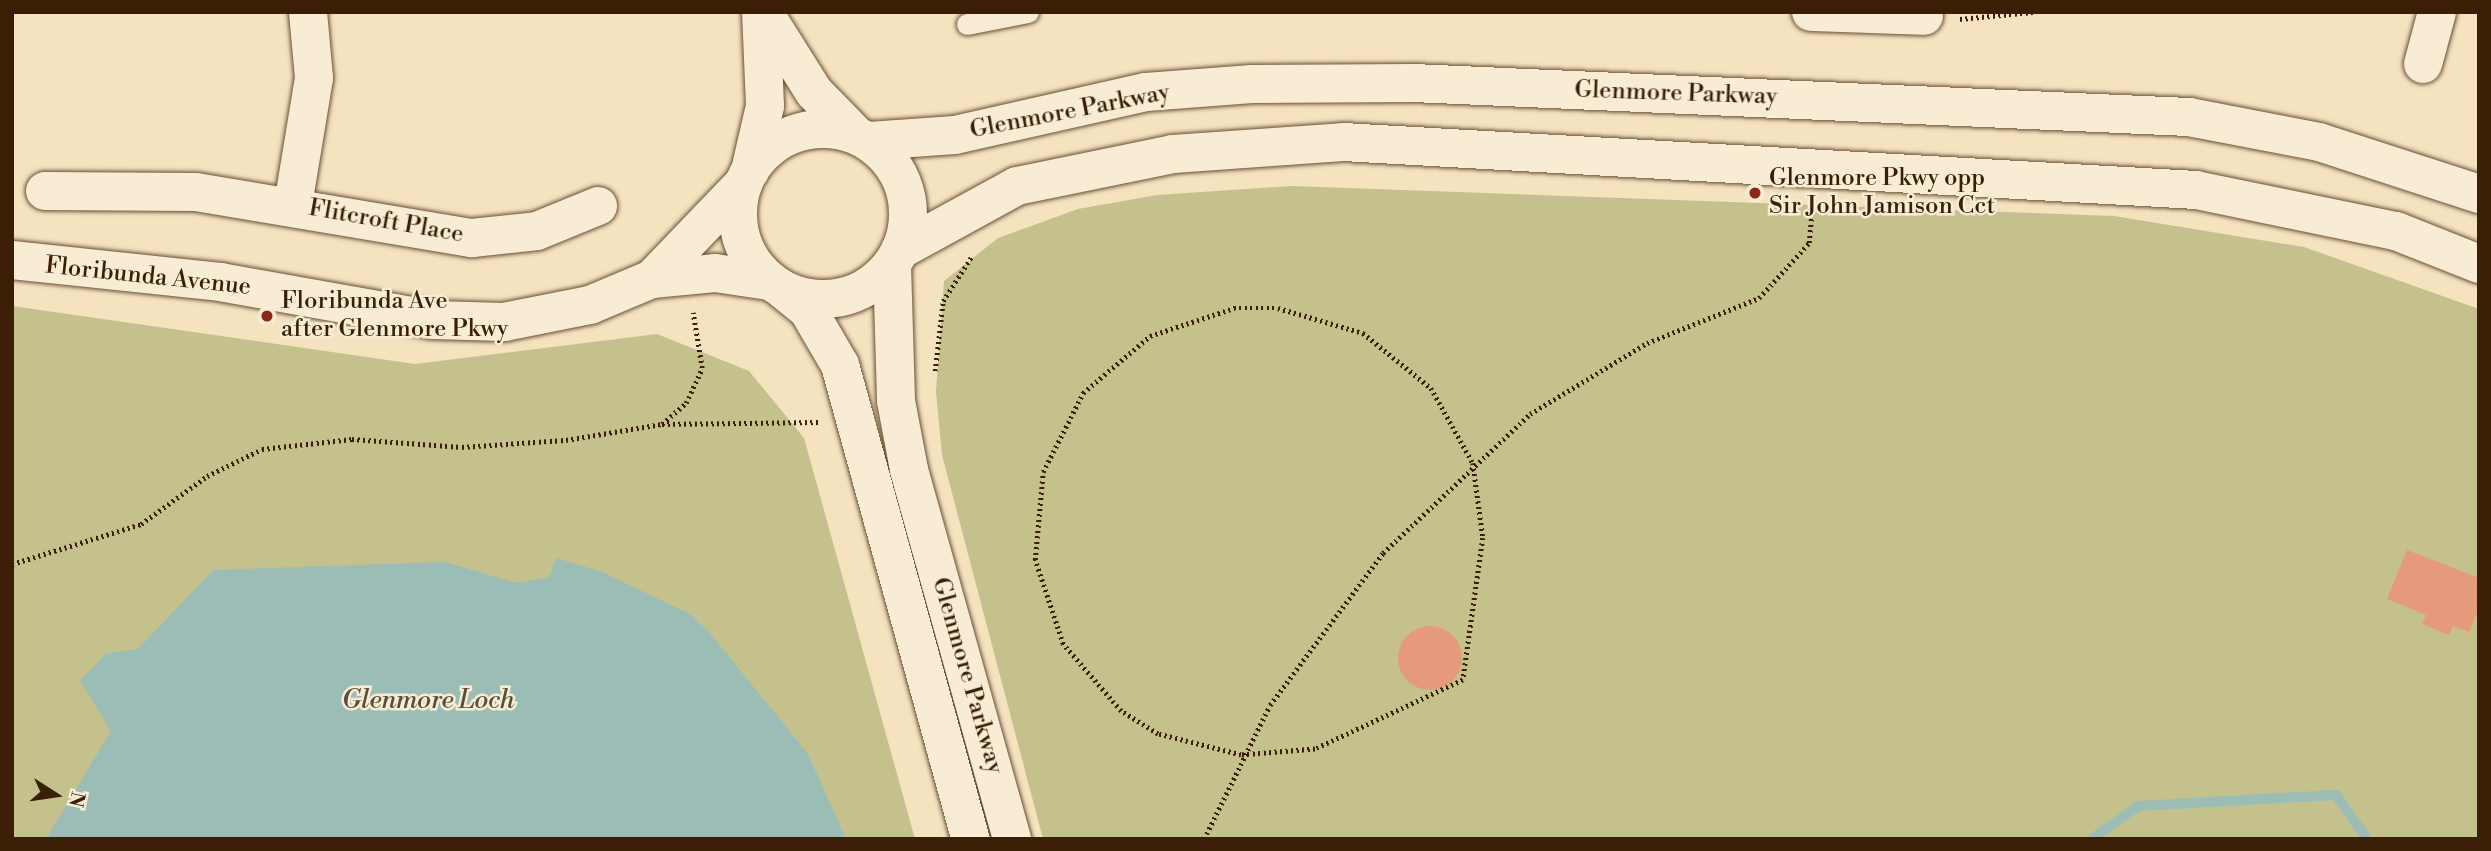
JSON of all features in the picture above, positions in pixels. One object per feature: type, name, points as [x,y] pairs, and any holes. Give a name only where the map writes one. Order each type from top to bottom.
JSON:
[{"type":"main road","name":"Flitcroft Place","points":[[293,205],[314,78],[308,12]]},
{"type":"main road","points":[[762,12],[814,92],[901,178],[908,227],[896,258]]},
{"type":"main road","points":[[762,12],[765,106],[746,177],[741,237],[776,285],[830,299],[853,294],[896,258],[1017,186],[1245,144],[1343,142],[2196,190],[2396,231],[2479,264]]},
{"type":"main road","points":[[1811,12],[1924,16]]},
{"type":"main road","points":[[2423,64],[2437,12]]},
{"type":"main road","name":"Glenmore Parkway","points":[[862,138],[955,135],[1146,92],[1252,84],[1413,83],[2189,117],[2319,142],[2479,194]]},
{"type":"main road","points":[[746,177],[765,152],[796,133],[832,129],[862,138]]},
{"type":"main road","name":"Floribunda Avenue","points":[[670,276],[746,177]]},
{"type":"main road","name":"Flitcroft Place","points":[[45,191],[156,190],[293,205],[443,236],[494,238],[563,224],[598,206]]},
{"type":"main road","name":"Glenmore Parkway","points":[[896,258],[896,401],[1012,839]]},
{"type":"main road","name":"Floribunda Avenue","points":[[12,260],[220,282],[480,323],[560,313],[670,276],[776,285]]},
{"type":"main road","name":"Glenmore Parkway","points":[[776,285],[824,334],[856,412],[971,839]]},
{"type":"lane","points":[[967,24],[1028,12]]},
{"type":"path","points":[[1924,16],[1988,21],[2033,12]]},
{"type":"path","points":[[1204,839],[1241,755],[1325,624],[1383,552],[1473,463],[1531,415],[1647,343],[1759,298],[1786,275],[1809,243],[1816,169]]},
{"type":"path","points":[[896,401],[933,390],[943,301],[980,249]]},
{"type":"path","points":[[662,424],[686,403],[702,368],[670,276]]},
{"type":"path","points":[[1278,308],[1363,332],[1400,357],[1431,388],[1473,463],[1483,538],[1463,680],[1315,749],[1241,755],[1158,734],[1121,711],[1088,680],[1045,603],[1035,559],[1043,472],[1083,393],[1114,360],[1190,318],[1278,308]]},
{"type":"path","points":[[12,564],[141,524],[207,476],[262,449],[352,439],[462,447],[540,442],[662,424],[823,422],[856,412]]},
{"type":"shaded area","points":[[1292,186],[2114,216],[2304,247],[2479,309],[2479,839],[1043,839],[942,455],[936,392],[944,281],[998,238],[1078,209],[1157,195]]},
{"type":"shaded area","points":[[12,306],[415,364],[657,334],[749,371],[804,438],[915,839],[12,839]]},
{"type":"water","name":"Glenmore Loch","points":[[556,558],[602,572],[690,614],[709,632],[808,754],[846,839],[46,839],[111,731],[80,681],[105,654],[138,649],[213,570],[444,562],[517,583],[549,577]]},
{"type":"building","points":[[2407,550],[2479,578],[2479,608],[2469,632],[2453,626],[2449,635],[2422,624],[2426,615],[2387,599]]},
{"type":"building","points":[[1430,626],[1442,628],[1453,635],[1460,646],[1460,670],[1453,681],[1442,688],[1430,690],[1418,688],[1407,681],[1400,670],[1398,658],[1400,646],[1407,635],[1418,628]]},
{"type":"waterway","points":[[2092,839],[2138,806],[2336,795],[2367,839]]},
{"type":"place","name":"Glenmore Pkwy opp Sir John Jamison Cct","points":[[1755,193]]},
{"type":"place","name":"Floribunda Ave after Glenmore Pkwy","points":[[267,316]]}]
